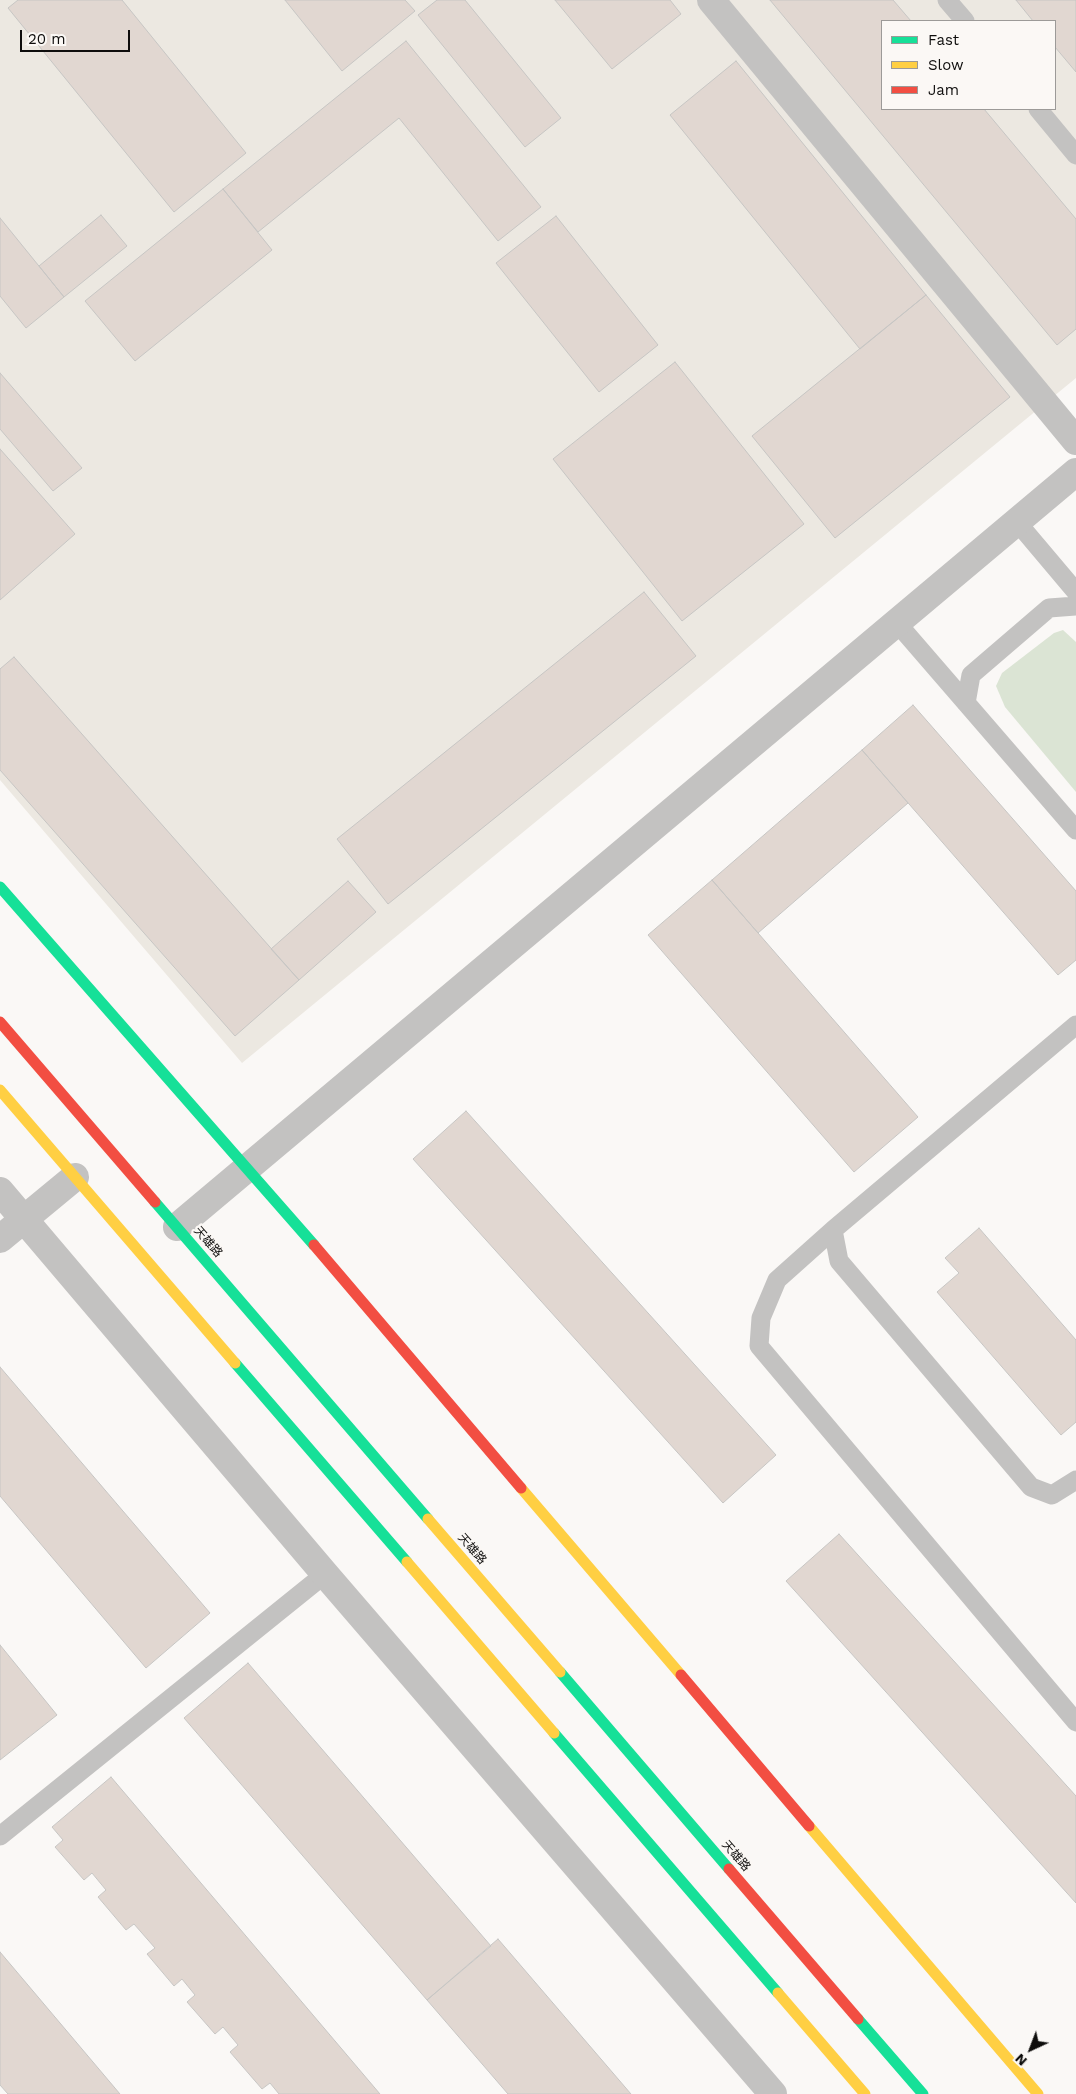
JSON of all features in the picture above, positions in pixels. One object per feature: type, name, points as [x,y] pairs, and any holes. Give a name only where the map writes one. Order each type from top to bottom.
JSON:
[{"type":"main road","points":[[0,887],[248,1168],[1038,2094]]},
{"type":"main road","name":"天雄路","points":[[0,1022],[924,2094]]},
{"type":"main road","points":[[0,1090],[865,2094]]},
{"type":"street","points":[[711,0],[1076,441]]},
{"type":"street","points":[[177,1227],[1076,472]]},
{"type":"street","points":[[0,1240],[75,1177]]},
{"type":"street","points":[[0,1191],[325,1574],[773,2094]]},
{"type":"lane","points":[[947,0],[964,20]]},
{"type":"lane","points":[[1039,110],[1076,155]]},
{"type":"lane","points":[[1017,522],[1076,592]]},
{"type":"lane","points":[[966,703],[971,675],[1049,608],[1076,606]]},
{"type":"lane","points":[[897,623],[1076,830]]},
{"type":"lane","points":[[1076,1025],[833,1230],[777,1280],[761,1318],[759,1346],[1076,1722]]},
{"type":"lane","points":[[833,1230],[840,1261],[1031,1487],[1052,1495],[1076,1480]]},
{"type":"lane","points":[[0,1836],[325,1574]]},
{"type":"shaded area","points":[[0,0],[1076,0],[1076,378],[242,1063],[0,780]]},
{"type":"green space","points":[[1063,630],[1076,642],[1076,792],[1005,707],[996,686],[1002,673],[1054,633]]},
{"type":"building","points":[[18,0],[122,0],[246,153],[174,212],[8,8]]},
{"type":"building","points":[[285,0],[405,0],[415,11],[342,71]]},
{"type":"building","points":[[437,0],[465,0],[561,118],[525,147],[418,15]]},
{"type":"building","points":[[555,0],[670,0],[681,14],[612,69]]},
{"type":"building","points":[[770,0],[893,0],[910,20],[881,20],[881,110],[985,110],[1076,219],[1076,329],[1057,345]]},
{"type":"building","points":[[1016,0],[1076,0],[1076,72],[1056,48],[1056,20],[1032,20]]},
{"type":"building","points":[[406,41],[541,207],[498,241],[399,118],[258,232],[223,189]]},
{"type":"building","points":[[736,61],[926,295],[860,349],[670,115]]},
{"type":"building","points":[[223,189],[272,250],[135,361],[85,301]]},
{"type":"building","points":[[101,215],[127,246],[64,297],[39,266]]},
{"type":"building","points":[[556,216],[658,345],[599,392],[496,263]]},
{"type":"building","points":[[0,218],[64,297],[26,328],[0,296]]},
{"type":"building","points":[[926,295],[1010,397],[835,538],[752,436]]},
{"type":"building","points":[[675,362],[804,524],[682,621],[553,459]]},
{"type":"building","points":[[0,373],[82,468],[53,491],[0,429]]},
{"type":"building","points":[[0,449],[75,534],[0,600]]},
{"type":"building","points":[[644,592],[696,656],[388,904],[337,839]]},
{"type":"building","points":[[14,657],[299,980],[235,1036],[0,770],[0,669]]},
{"type":"building","points":[[913,705],[1076,891],[1076,960],[1058,975],[862,750]]},
{"type":"building","points":[[862,750],[908,803],[758,933],[712,880]]},
{"type":"building","points":[[712,880],[918,1117],[854,1172],[648,935]]},
{"type":"building","points":[[348,881],[376,912],[299,980],[271,949]]},
{"type":"building","points":[[466,1111],[776,1455],[723,1503],[413,1159]]},
{"type":"building","points":[[979,1228],[1076,1340],[1076,1422],[1061,1435],[937,1292],[959,1273],[945,1258]]},
{"type":"building","points":[[0,1367],[210,1613],[146,1668],[0,1496]]},
{"type":"building","points":[[839,1534],[1076,1796],[1076,1903],[786,1581]]},
{"type":"building","points":[[0,1645],[57,1715],[0,1760]]},
{"type":"building","points":[[248,1663],[491,1946],[427,2000],[184,1718]]},
{"type":"building","points":[[111,1777],[380,2094],[279,2094],[270,2083],[262,2089],[230,2052],[238,2045],[223,2027],[215,2034],[187,2002],[195,1995],[182,1979],[174,1986],[147,1954],[155,1948],[134,1924],[126,1930],[98,1897],[106,1890],[92,1873],[84,1880],[55,1847],[63,1840],[52,1827]]},
{"type":"building","points":[[498,1939],[631,2094],[508,2094],[427,2000]]},
{"type":"building","points":[[0,1952],[120,2094],[8,2094],[0,2085]]},
{"type":"traffic: fast","points":[[0,887],[314,1245]]},
{"type":"traffic: fast","points":[[155,1202],[428,1519]]},
{"type":"traffic: fast","points":[[235,1363],[407,1562]]},
{"type":"traffic: fast","points":[[560,1672],[729,1869]]},
{"type":"traffic: fast","points":[[554,1733],[778,1993]]},
{"type":"traffic: fast","points":[[858,2019],[923,2094]]},
{"type":"traffic: slow","points":[[0,1090],[235,1363]]},
{"type":"traffic: slow","points":[[521,1488],[681,1675]]},
{"type":"traffic: slow","points":[[428,1519],[560,1672]]},
{"type":"traffic: slow","points":[[407,1562],[554,1733]]},
{"type":"traffic: slow","points":[[809,1826],[1038,2094]]},
{"type":"traffic: slow","points":[[778,1993],[865,2094]]},
{"type":"traffic: jam","points":[[0,1022],[155,1202]]},
{"type":"traffic: jam","points":[[314,1245],[521,1488]]},
{"type":"traffic: jam","points":[[681,1675],[809,1826]]},
{"type":"traffic: jam","points":[[729,1869],[858,2019]]}]
